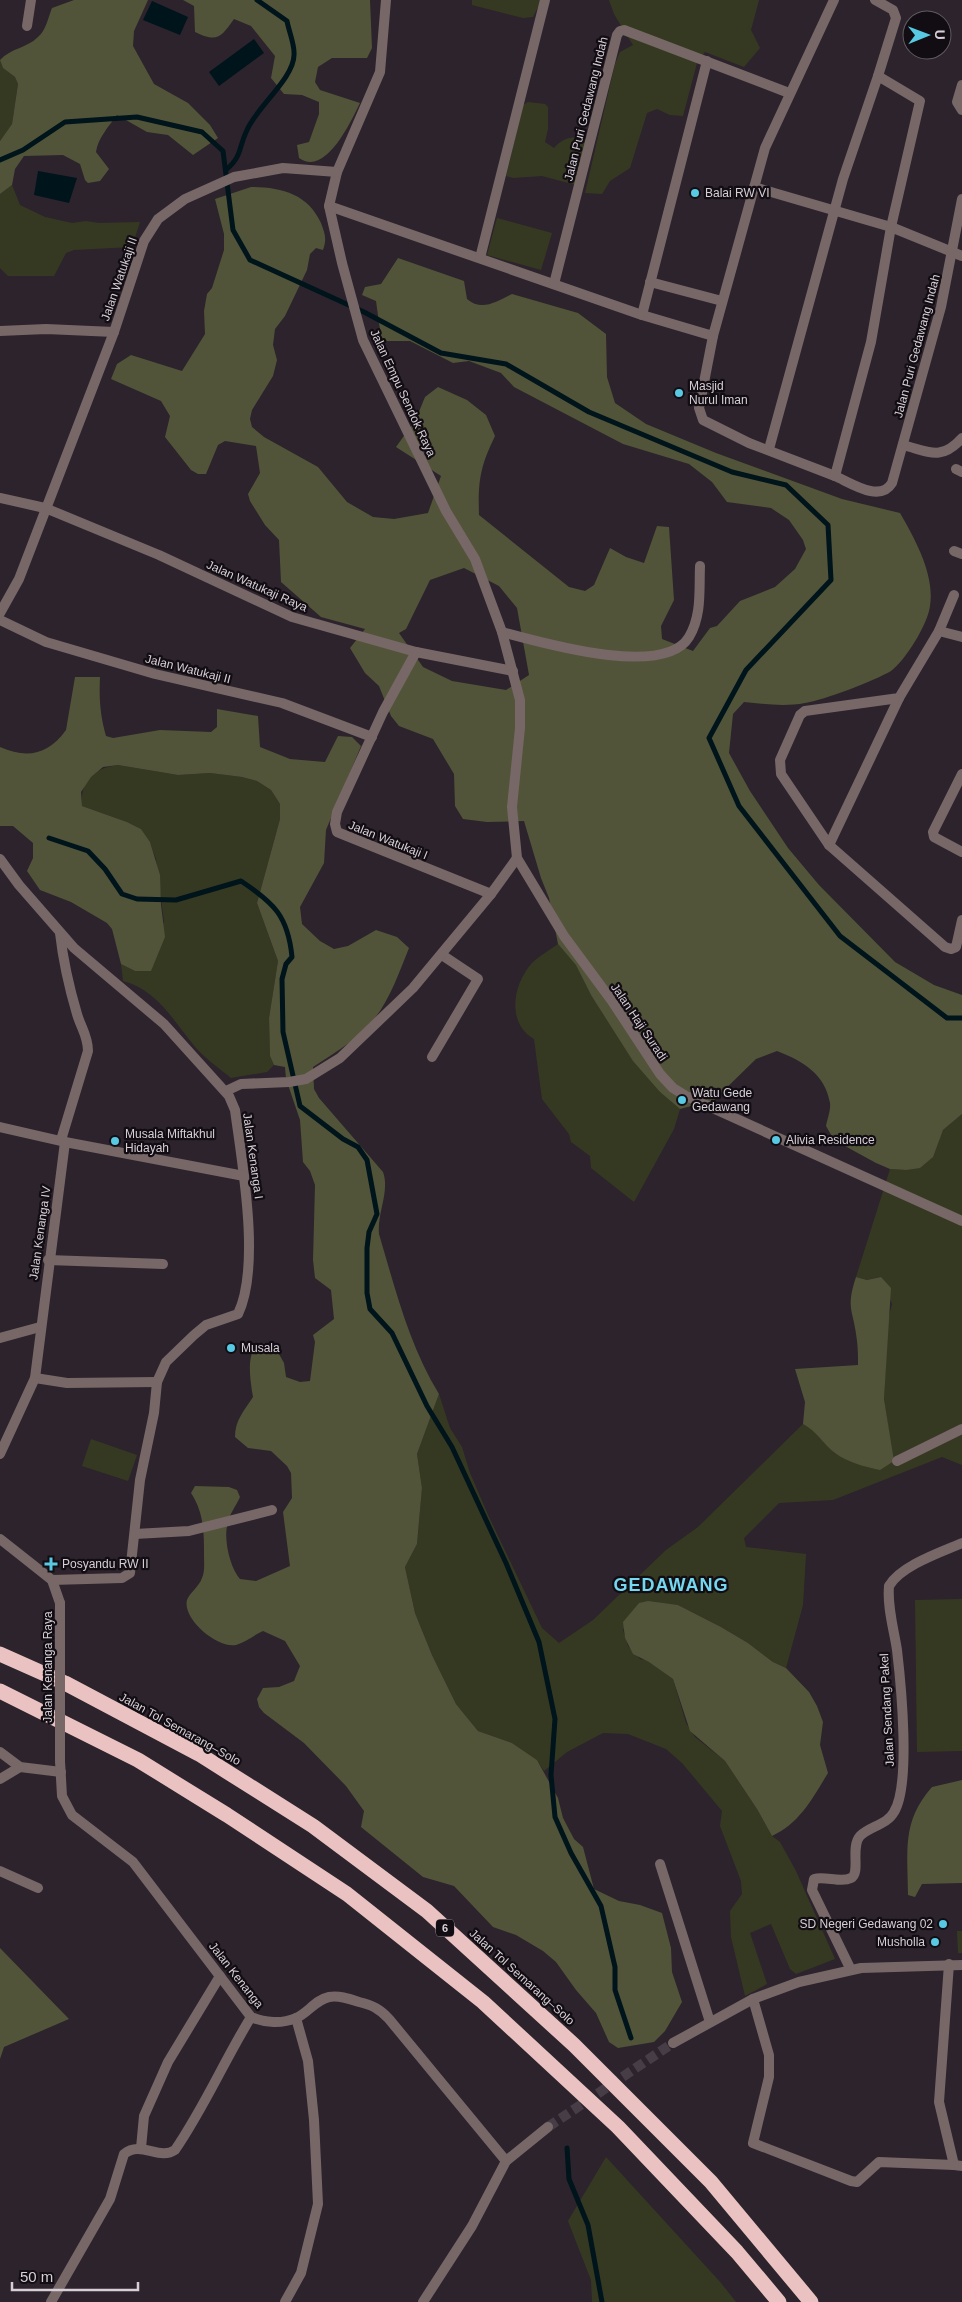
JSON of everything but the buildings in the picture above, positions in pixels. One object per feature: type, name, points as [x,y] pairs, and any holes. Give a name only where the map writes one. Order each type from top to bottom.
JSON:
[{"type":"highway","name":"Jalan Tol Semarang–Solo","points":[[0,1654],[65,1683],[199,1754],[313,1826],[427,1911],[574,2045],[711,2182],[811,2302]]},
{"type":"highway","points":[[0,1691],[138,1760],[227,1815],[347,1894],[483,2002],[618,2126],[737,2252],[778,2302]]},
{"type":"street","points":[[27,26],[31,0]]},
{"type":"street","name":"Jalan Empu Sendok Raya","points":[[386,0],[380,72],[337,172],[329,206],[363,340],[446,511],[475,559],[502,632],[513,671]]},
{"type":"street","points":[[480,258],[545,0]]},
{"type":"street","name":"Jalan Puri Gedawang Indah","points":[[834,0],[765,148],[713,336],[699,408],[700,417],[708,425],[873,492],[883,493],[888,490],[892,483],[957,254],[962,199]]},
{"type":"street","points":[[769,449],[834,211],[896,18],[893,10],[875,0]]},
{"type":"street","name":"Jalan Puri Gedawang Indah","points":[[554,284],[617,35],[624,30],[789,93]]},
{"type":"street","points":[[642,315],[707,61]]},
{"type":"street","points":[[834,476],[871,342],[890,227],[920,101],[878,76]]},
{"type":"street","points":[[962,85],[957,102],[962,110]]},
{"type":"street","name":"Jalan Watukaji II","points":[[0,612],[19,579],[114,332],[144,240],[158,219],[185,199],[234,177],[284,168],[337,172]]},
{"type":"street","points":[[754,188],[890,227],[957,254]]},
{"type":"street","points":[[329,206],[642,315],[713,336]]},
{"type":"street","points":[[650,282],[722,301]]},
{"type":"street","name":"Jalan Watukaji II","points":[[0,331],[46,329],[114,332]]},
{"type":"street","points":[[903,445],[940,454],[946,452],[962,438]]},
{"type":"street","name":"Jalan Watukaji Raya","points":[[0,498],[45,508],[159,555],[292,617],[416,652],[513,671]]},
{"type":"street","points":[[502,632],[565,648],[612,656],[636,656],[672,651],[688,639],[696,623],[699,606],[700,566]]},
{"type":"street","points":[[829,845],[899,698],[940,631],[954,596]]},
{"type":"street","name":"Jalan Watukaji II","points":[[0,620],[46,642],[156,674],[282,703],[372,737]]},
{"type":"street","points":[[940,631],[962,638]]},
{"type":"street","name":"Jalan Watukaji I","points":[[416,652],[383,712],[337,812],[335,824],[337,832],[490,894]]},
{"type":"street","name":"Jalan Haji Suradi","points":[[513,671],[520,700],[520,728],[512,807],[517,858],[564,936],[612,1001],[666,1082],[686,1096],[962,1221]]},
{"type":"street","points":[[899,698],[814,710],[800,715],[780,760],[780,770],[829,845],[945,947],[951,949],[956,947],[962,920]]},
{"type":"street","points":[[962,774],[933,832],[934,837],[962,852]]},
{"type":"street","points":[[226,1091],[241,1084],[289,1082],[306,1079],[357,1043],[413,988],[442,955],[517,858]]},
{"type":"street","name":"Jalan Kenanga I","points":[[0,859],[19,886],[74,948],[164,1024],[226,1091],[235,1110],[248,1210],[246,1280],[238,1314],[206,1325],[176,1350],[166,1362],[157,1382],[154,1413],[140,1480],[130,1573],[126,1576],[52,1580]]},
{"type":"street","points":[[60,933],[77,1016],[88,1038],[88,1051],[63,1141]]},
{"type":"street","points":[[432,1057],[478,979],[442,955]]},
{"type":"street","points":[[0,1127],[244,1176]]},
{"type":"street","name":"Jalan Kenanga IV","points":[[0,1454],[34,1378],[63,1141]]},
{"type":"street","points":[[48,1260],[163,1264]]},
{"type":"street","points":[[0,1338],[40,1327]]},
{"type":"street","points":[[34,1378],[67,1383],[157,1382]]},
{"type":"street","points":[[897,1461],[962,1429]]},
{"type":"street","points":[[135,1534],[189,1531],[272,1510]]},
{"type":"street","points":[[0,1539],[52,1580]]},
{"type":"street","name":"Jalan Sendang Pakel","points":[[851,1970],[812,1890],[812,1884],[814,1879],[821,1877],[849,1879],[854,1876],[856,1872],[854,1848],[860,1836],[888,1819],[897,1807],[904,1764],[897,1651],[889,1586],[894,1577],[932,1556],[962,1543]]},
{"type":"street","name":"Jalan Kenanga Raya","points":[[52,1580],[60,1603],[60,1761]]},
{"type":"street","points":[[0,1752],[20,1767],[61,1772]]},
{"type":"street","name":"Jalan Kenanga","points":[[60,1761],[62,1796],[72,1815],[134,1862],[251,2017],[265,2023],[296,2018],[316,2003],[329,1997],[346,1997],[381,2010],[506,2161]]},
{"type":"street","points":[[0,1779],[20,1767]]},
{"type":"street","points":[[660,1864],[710,2022]]},
{"type":"street","points":[[0,1872],[38,1888]]},
{"type":"street","points":[[753,1999],[769,2055],[769,2077],[752,2143],[857,2182],[879,2162],[958,2165],[940,2102],[949,1964]]},
{"type":"street","points":[[673,2043],[753,1999],[799,1982],[851,1970],[949,1964],[962,1965]]},
{"type":"street","points":[[141,2148],[144,2116],[168,2062],[220,1976]]},
{"type":"street","points":[[51,2302],[110,2199],[124,2154],[130,2149],[141,2148],[163,2154],[174,2150],[204,2103],[231,2050],[251,2017]]},
{"type":"street","points":[[285,2302],[301,2273],[318,2204],[314,2120],[308,2061],[296,2018]]},
{"type":"street","points":[[423,2302],[472,2226],[506,2161],[548,2127]]},
{"type":"green space","points":[[74,0],[148,0],[134,31],[133,46],[154,84],[188,103],[210,125],[218,138],[193,155],[168,135],[147,132],[117,115],[104,132],[97,147],[96,152],[109,169],[100,181],[88,183],[85,180],[80,164],[63,155],[24,156],[15,169],[12,185],[0,194],[0,141],[12,124],[18,84],[15,77],[3,68],[0,60],[9,53],[34,41],[41,34],[52,8]]},
{"type":"green space","points":[[183,0],[370,0],[372,48],[367,58],[332,58],[318,67],[315,82],[320,90],[360,103],[344,133],[328,154],[319,160],[309,162],[299,158],[297,145],[309,142],[319,114],[319,102],[302,95],[284,94],[271,78],[275,56],[251,26],[234,19],[226,30],[218,36],[209,37],[195,32],[194,6]]},
{"type":"green space","points":[[472,0],[542,0],[533,17],[523,18],[472,5]]},
{"type":"green space","points":[[609,0],[759,0],[751,30],[760,48],[744,67],[705,52],[697,63],[683,116],[670,115],[657,109],[647,113],[630,168],[610,181],[602,194],[585,193],[615,64],[620,52],[633,45],[614,14]]},
{"type":"green space","points":[[0,60],[3,68],[15,77],[18,84],[12,124],[0,141]]},
{"type":"green space","points":[[528,102],[545,104],[548,107],[548,129],[545,142],[554,148],[561,142],[573,137],[587,140],[576,185],[542,176],[513,178],[506,176],[523,105]]},
{"type":"green space","points":[[12,185],[20,205],[45,217],[72,223],[86,221],[99,223],[140,222],[132,247],[74,250],[66,253],[54,276],[8,276],[0,268],[0,194]]},
{"type":"green space","points":[[251,187],[283,191],[292,194],[309,205],[321,223],[325,236],[323,250],[316,248],[310,254],[307,270],[285,316],[275,329],[273,345],[277,360],[273,376],[252,410],[250,419],[252,427],[264,437],[318,467],[347,502],[373,517],[394,519],[428,513],[441,476],[396,447],[416,419],[425,397],[438,387],[467,400],[486,415],[495,436],[481,474],[479,515],[569,587],[585,591],[594,585],[610,548],[626,557],[644,563],[657,526],[669,527],[674,600],[661,626],[662,639],[693,651],[710,628],[717,626],[740,601],[775,587],[795,569],[806,549],[803,540],[789,520],[771,508],[727,502],[712,482],[689,464],[623,444],[514,387],[501,373],[469,361],[453,363],[410,341],[387,341],[381,337],[376,301],[362,295],[365,287],[381,284],[398,258],[464,281],[467,299],[478,305],[490,304],[512,294],[578,313],[606,334],[607,377],[615,403],[646,424],[716,453],[842,499],[900,513],[912,534],[927,570],[931,594],[930,606],[925,622],[909,651],[891,671],[861,685],[824,698],[790,705],[744,702],[733,714],[729,753],[750,791],[788,848],[819,885],[895,962],[934,985],[962,995],[962,1114],[943,1130],[933,1157],[920,1168],[906,1170],[890,1169],[834,1140],[826,1126],[830,1103],[818,1076],[796,1059],[777,1051],[756,1059],[714,1100],[680,1109],[660,1092],[633,1061],[591,995],[576,965],[558,944],[549,898],[524,821],[487,822],[463,819],[455,806],[454,774],[433,739],[399,726],[391,716],[379,686],[365,673],[350,648],[365,629],[321,617],[281,582],[279,540],[265,525],[250,501],[248,494],[260,473],[256,446],[225,441],[218,445],[206,474],[198,474],[191,470],[165,437],[170,416],[161,401],[111,379],[117,364],[131,355],[182,371],[205,334],[204,311],[207,294],[212,288],[224,250],[224,234],[215,199]],"holes":[[[464,568],[499,586],[517,608],[529,675],[506,690],[452,681],[423,667],[399,633],[406,629],[430,580]]]},
{"type":"green space","points":[[497,218],[552,233],[541,270],[487,255]]},
{"type":"green space","points":[[75,677],[100,677],[102,721],[106,736],[113,738],[160,730],[211,732],[217,727],[217,709],[258,716],[260,747],[290,759],[325,762],[338,736],[352,737],[361,746],[326,830],[324,863],[300,907],[302,924],[320,941],[334,949],[348,946],[376,930],[397,937],[409,948],[392,990],[374,1019],[355,1038],[313,1067],[314,1089],[319,1098],[383,1172],[385,1187],[379,1234],[411,1336],[428,1375],[439,1394],[417,1454],[422,1488],[417,1544],[405,1567],[415,1613],[432,1655],[456,1704],[478,1731],[512,1743],[537,1760],[558,1798],[563,1818],[574,1839],[583,1847],[594,1889],[619,1901],[640,1905],[662,1913],[671,1948],[672,1972],[682,2002],[665,2031],[654,2042],[618,2048],[609,2042],[596,2013],[576,1990],[556,1962],[543,1951],[516,1935],[493,1927],[454,1886],[423,1877],[361,1827],[364,1811],[346,1786],[304,1743],[264,1713],[259,1707],[257,1699],[263,1688],[279,1687],[294,1681],[300,1666],[285,1641],[263,1631],[240,1644],[229,1645],[211,1638],[190,1616],[187,1600],[201,1581],[204,1567],[204,1538],[201,1515],[191,1493],[195,1486],[229,1487],[237,1490],[240,1497],[229,1519],[226,1539],[233,1568],[240,1579],[256,1581],[290,1566],[283,1512],[292,1498],[291,1473],[287,1466],[271,1451],[248,1448],[235,1437],[235,1431],[241,1416],[253,1397],[250,1360],[257,1346],[264,1343],[274,1345],[284,1363],[286,1377],[300,1382],[310,1381],[315,1342],[313,1335],[334,1319],[331,1290],[315,1278],[313,1260],[315,1185],[310,1171],[303,1162],[300,1120],[286,1079],[285,1067],[274,1065],[270,1056],[269,1018],[278,961],[257,903],[280,819],[280,804],[271,790],[257,781],[242,777],[210,773],[178,775],[118,765],[103,767],[91,777],[81,792],[82,806],[141,829],[150,842],[160,875],[165,937],[151,971],[135,971],[121,964],[112,929],[107,923],[71,902],[40,890],[27,871],[33,858],[33,843],[13,826],[0,826],[0,747],[19,753],[28,753],[44,750],[52,745],[66,730]]},
{"type":"green space","points":[[118,765],[178,775],[210,773],[242,777],[257,781],[271,790],[280,804],[280,819],[257,903],[278,961],[269,1018],[270,1056],[274,1065],[267,1072],[231,1078],[196,1048],[156,999],[135,985],[123,981],[121,964],[135,971],[164,922],[156,859],[150,843],[141,829],[82,806],[83,789],[90,777],[102,769]]},
{"type":"green space","points":[[558,944],[576,964],[591,995],[660,1092],[680,1109],[674,1129],[634,1202],[591,1168],[590,1156],[571,1142],[569,1134],[542,1099],[534,1039],[525,1032],[519,1023],[516,1013],[517,992],[525,972],[535,960]]},
{"type":"green space","points":[[962,1114],[962,1465],[942,1457],[833,1500],[779,1503],[744,1538],[746,1547],[806,1554],[803,1605],[786,1668],[773,1662],[748,1643],[721,1627],[678,1605],[639,1603],[623,1630],[628,1646],[640,1659],[649,1661],[673,1679],[686,1723],[695,1737],[725,1761],[757,1809],[772,1836],[780,1842],[796,1871],[835,1959],[796,1974],[790,1969],[771,1924],[750,1933],[767,1984],[745,1996],[731,1937],[730,1911],[742,1894],[741,1881],[720,1826],[722,1811],[682,1763],[666,1749],[628,1734],[603,1733],[567,1752],[544,1771],[537,1760],[512,1743],[478,1731],[456,1704],[432,1655],[415,1613],[405,1567],[417,1544],[422,1488],[417,1454],[439,1394],[450,1428],[462,1447],[470,1473],[489,1517],[542,1628],[559,1643],[593,1620],[666,1550],[698,1527],[803,1424],[813,1429],[835,1453],[893,1461],[884,1399],[888,1320],[892,1304],[881,1277],[867,1280],[856,1277],[890,1169],[906,1170],[937,1143],[943,1130]]},
{"type":"green space","points":[[856,1277],[867,1280],[881,1277],[891,1288],[884,1399],[894,1461],[880,1470],[845,1459],[803,1424],[805,1402],[795,1369],[858,1365],[856,1331],[851,1310],[851,1297]]},
{"type":"green space","points":[[91,1439],[137,1455],[128,1481],[82,1466]]},
{"type":"green space","points":[[962,1599],[962,1751],[917,1752],[915,1600]]},
{"type":"green space","points":[[648,1601],[678,1605],[721,1627],[748,1643],[773,1662],[786,1668],[809,1692],[823,1722],[820,1745],[828,1773],[805,1809],[782,1831],[772,1836],[757,1809],[725,1761],[690,1731],[673,1679],[649,1662],[633,1654],[625,1638],[623,1622],[639,1603]]},
{"type":"green space","points":[[962,1780],[962,1883],[922,1884],[915,1897],[908,1895],[908,1838],[915,1812],[932,1787]]},
{"type":"green space","points":[[957,1931],[962,1931],[962,1953],[958,1953]]},
{"type":"green space","points":[[0,1948],[69,2019],[4,2047],[0,2059]]},
{"type":"green space","points":[[606,2157],[721,2283],[736,2302],[592,2302],[591,2280],[568,2221]]},
{"type":"water","points":[[152,1],[188,17],[180,35],[143,20]]},
{"type":"water","points":[[254,39],[264,53],[219,86],[209,72]]},
{"type":"water","points":[[38,171],[77,178],[69,203],[34,195]]},
{"type":"waterway","points":[[226,170],[238,155],[244,136],[252,121],[288,73],[294,55],[287,21],[257,0]]},
{"type":"waterway","points":[[0,160],[23,150],[65,122],[137,117],[202,132],[223,151],[233,230],[250,260],[364,312],[441,353],[506,364],[589,412],[732,472],[786,485],[828,525],[831,580],[746,670],[709,738],[739,806],[840,936],[947,1018],[962,1018]]},
{"type":"waterway","points":[[49,838],[88,851],[105,869],[122,894],[137,899],[176,900],[241,881],[271,904],[283,921],[292,957],[286,964],[282,979],[283,1032],[300,1106],[343,1139],[358,1147],[367,1160],[377,1214],[369,1232],[367,1248],[367,1293],[370,1309],[392,1333],[427,1406],[452,1447],[506,1563],[539,1642],[555,1719],[551,1775],[555,1817],[571,1853],[601,1906],[615,1967],[615,1990],[631,2038]]},
{"type":"waterway","points":[[567,2148],[569,2179],[588,2225],[602,2302]]},
{"type":"tunnel","points":[[548,2127],[673,2043]]},
{"type":"place","name":"Balai RW VI","points":[[695,193]]},
{"type":"place","name":"Masjid Nurul Iman","points":[[679,393]]},
{"type":"place","name":"Watu Gede Gedawang","points":[[682,1100]]},
{"type":"place","name":"Alivia Residence","points":[[776,1140]]},
{"type":"place","name":"Musala Miftakhul Hidayah","points":[[115,1141]]},
{"type":"place","name":"Musala","points":[[231,1348]]},
{"type":"place","name":"Posyandu RW II","points":[[51,1564]]},
{"type":"place","name":"SD Negeri Gedawang 02","points":[[943,1924]]},
{"type":"place","name":"Musholla","points":[[935,1942]]},
{"type":"district","name":"GEDAWANG","points":[[671,1585]]}]
